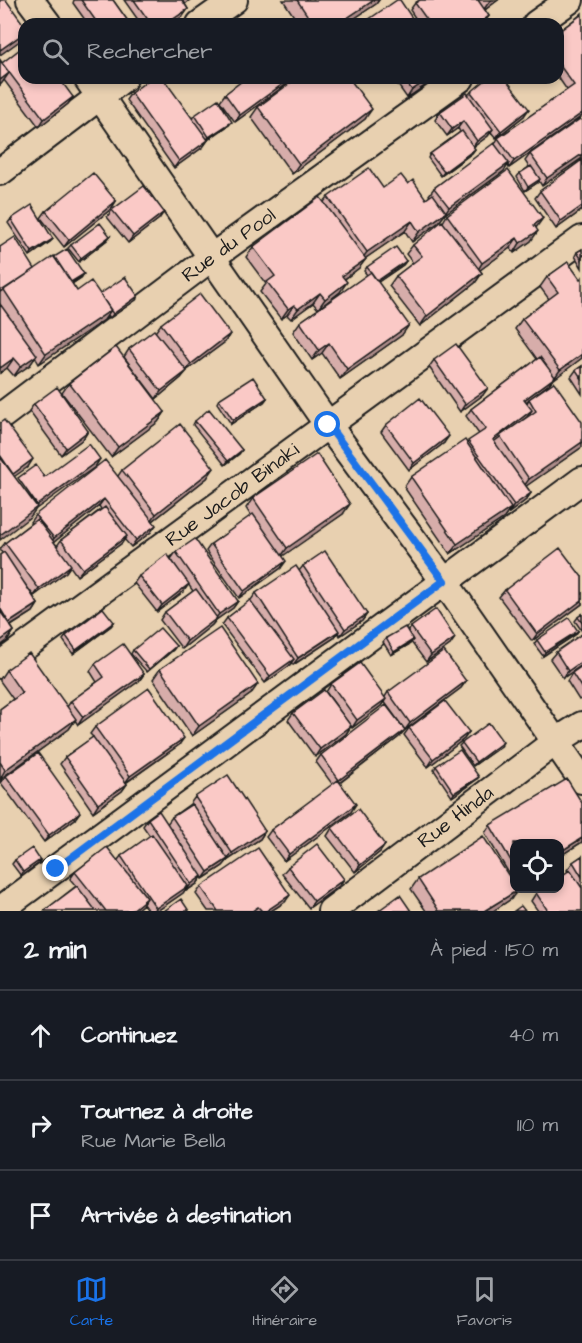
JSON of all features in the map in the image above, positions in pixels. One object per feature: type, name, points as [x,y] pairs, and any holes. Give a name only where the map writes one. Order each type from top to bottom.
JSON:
[{"type":"street","points":[[30,0],[44,18]]},
{"type":"street","points":[[208,18],[234,0]]},
{"type":"street","points":[[544,18],[570,0]]},
{"type":"street","name":"Rue du Pool","points":[[0,417],[212,257],[453,84]]},
{"type":"street","points":[[0,172],[93,87],[328,425],[444,581],[582,780]]},
{"type":"street","name":"Rue Jacob Binaki","points":[[0,664],[582,239]]},
{"type":"street","points":[[0,910],[582,480]]},
{"type":"street","name":"Rue Hinda","points":[[330,911],[555,742],[582,725]]},
{"type":"building","points":[[0,0],[6,0],[19,18],[18,37],[0,50]]},
{"type":"building","points":[[81,0],[113,0],[126,18],[94,18]]},
{"type":"building","points":[[134,0],[182,0],[188,9],[175,18],[147,18]]},
{"type":"building","points":[[297,0],[374,0],[347,18],[309,18]]},
{"type":"building","points":[[400,0],[412,18],[371,18]]},
{"type":"building","points":[[420,0],[478,0],[489,16],[486,18],[426,18],[415,3]]},
{"type":"building","points":[[581,15],[582,113],[514,161],[498,138],[574,85],[564,71],[564,28]]},
{"type":"building","points":[[18,51],[18,84],[63,84],[73,97],[44,119],[2,63]]},
{"type":"building","points":[[0,60],[9,73],[0,80]]},
{"type":"building","points":[[143,84],[167,84],[208,140],[179,161],[131,93]]},
{"type":"building","points":[[238,84],[283,84],[240,115],[225,94]]},
{"type":"building","points":[[289,84],[353,84],[372,109],[299,164],[258,107]]},
{"type":"building","points":[[408,84],[421,84],[412,90]]},
{"type":"building","points":[[481,84],[510,84],[529,109],[501,131],[471,92]]},
{"type":"building","points":[[467,93],[493,129],[477,141],[463,121],[452,129],[440,112]]},
{"type":"building","points":[[218,99],[232,122],[209,137],[195,115]]},
{"type":"building","points":[[580,119],[582,121],[582,154],[547,178],[530,154]]},
{"type":"building","points":[[462,131],[475,149],[444,172],[430,154]]},
{"type":"building","points":[[494,143],[509,163],[449,207],[434,188]]},
{"type":"building","points":[[582,160],[582,206],[561,221],[540,191]]},
{"type":"building","points":[[531,166],[540,179],[528,187],[520,173]]},
{"type":"building","points":[[369,168],[383,188],[401,175],[408,184],[413,180],[426,199],[433,194],[446,212],[419,232],[412,221],[367,252],[328,197]]},
{"type":"building","points":[[508,170],[543,218],[534,225],[538,231],[520,243],[517,238],[482,263],[447,215]]},
{"type":"building","points":[[93,173],[116,201],[69,240],[46,211]]},
{"type":"building","points":[[144,186],[164,212],[133,236],[112,210]]},
{"type":"building","points":[[320,197],[366,259],[342,276],[347,282],[325,299],[320,293],[298,309],[294,305],[288,309],[267,282],[275,276],[253,247]]},
{"type":"building","points":[[32,205],[53,239],[32,252],[11,219]]},
{"type":"building","points":[[442,221],[482,273],[427,316],[396,276],[422,256],[413,245]]},
{"type":"building","points":[[100,223],[110,236],[81,258],[71,245]]},
{"type":"building","points":[[15,237],[35,269],[0,292],[0,247]]},
{"type":"building","points":[[396,247],[406,261],[377,281],[367,267]]},
{"type":"building","points":[[67,249],[84,274],[71,282],[54,257]]},
{"type":"building","points":[[582,249],[582,260],[577,252]]},
{"type":"building","points":[[54,256],[77,291],[91,281],[111,310],[46,354],[4,290]]},
{"type":"building","points":[[568,262],[580,279],[582,277],[582,354],[560,370],[522,319],[558,292],[547,277]]},
{"type":"building","points":[[371,272],[409,325],[347,369],[329,343],[319,350],[300,322]]},
{"type":"building","points":[[125,277],[138,296],[113,314],[100,294]]},
{"type":"building","points":[[200,294],[230,334],[191,364],[161,324]]},
{"type":"building","points":[[0,304],[37,355],[21,366],[14,358],[0,368]]},
{"type":"building","points":[[154,330],[187,371],[161,391],[129,349]]},
{"type":"building","points":[[456,344],[488,388],[465,404],[434,360]]},
{"type":"building","points":[[116,347],[165,412],[118,447],[69,383]]},
{"type":"building","points":[[540,357],[555,377],[524,400],[532,410],[493,440],[531,493],[514,505],[468,441],[486,429],[471,409]]},
{"type":"building","points":[[582,366],[582,379],[576,370]]},
{"type":"building","points":[[253,377],[267,398],[233,420],[219,399]]},
{"type":"building","points":[[554,382],[582,422],[582,442],[529,479],[500,436],[536,411],[529,399]]},
{"type":"building","points":[[57,387],[88,431],[66,448],[34,404]]},
{"type":"building","points":[[420,398],[449,436],[414,463],[386,425]]},
{"type":"building","points":[[209,409],[242,450],[228,461],[195,421]]},
{"type":"building","points":[[4,420],[33,459],[13,474],[0,455],[0,423]]},
{"type":"building","points":[[180,424],[214,468],[156,514],[122,470]]},
{"type":"building","points":[[465,440],[511,508],[457,544],[411,477]]},
{"type":"building","points":[[89,444],[100,459],[37,505],[18,478],[36,465],[44,477]]},
{"type":"building","points":[[317,454],[350,504],[287,548],[253,498]]},
{"type":"building","points":[[0,457],[37,507],[0,535]]},
{"type":"building","points":[[105,460],[156,525],[136,540],[104,499],[54,538],[35,515]]},
{"type":"building","points":[[105,507],[127,536],[83,569],[61,540]]},
{"type":"building","points":[[253,514],[286,561],[244,591],[211,544]]},
{"type":"building","points":[[37,519],[71,565],[39,589],[5,543]]},
{"type":"building","points":[[195,539],[238,601],[219,614],[176,552]]},
{"type":"building","points":[[560,548],[582,577],[582,600],[537,634],[505,590]]},
{"type":"building","points":[[325,551],[367,614],[345,629],[303,566]]},
{"type":"building","points":[[4,552],[38,604],[9,623],[0,608],[0,555]]},
{"type":"building","points":[[167,554],[189,584],[162,605],[139,576]]},
{"type":"building","points":[[296,566],[339,631],[298,658],[256,593]]},
{"type":"building","points":[[196,589],[217,618],[187,641],[165,612]]},
{"type":"building","points":[[250,600],[294,659],[270,676],[227,618]]},
{"type":"building","points":[[103,608],[114,622],[76,650],[66,636]]},
{"type":"building","points":[[436,609],[455,638],[431,655],[411,627]]},
{"type":"building","points":[[0,611],[14,631],[0,641]]},
{"type":"building","points":[[569,618],[578,631],[545,652],[537,640]]},
{"type":"building","points":[[405,627],[413,640],[394,652],[386,638]]},
{"type":"building","points":[[160,628],[176,646],[149,669],[133,650]]},
{"type":"building","points":[[220,628],[258,684],[199,726],[160,669]]},
{"type":"building","points":[[582,634],[582,661],[568,671],[556,652]]},
{"type":"building","points":[[123,644],[144,674],[83,717],[71,701],[104,677],[95,664]]},
{"type":"building","points":[[444,651],[466,681],[410,723],[388,692]]},
{"type":"building","points":[[29,653],[76,719],[5,770],[0,762],[0,709],[22,693],[6,670]]},
{"type":"building","points":[[360,663],[386,699],[357,720],[331,684]]},
{"type":"building","points":[[582,666],[582,689],[572,673]]},
{"type":"building","points":[[149,688],[184,738],[130,776],[95,727]]},
{"type":"building","points":[[324,690],[351,726],[320,749],[293,713]]},
{"type":"building","points":[[445,701],[469,732],[433,759],[409,728]]},
{"type":"building","points":[[386,705],[405,730],[339,780],[321,755]]},
{"type":"building","points":[[489,723],[503,742],[476,762],[462,743]]},
{"type":"building","points":[[93,737],[127,784],[98,804],[65,757]]},
{"type":"building","points":[[460,750],[479,777],[454,793],[436,766]]},
{"type":"building","points":[[38,753],[80,812],[49,835],[6,776]]},
{"type":"building","points":[[228,775],[265,831],[232,853],[195,797]]},
{"type":"building","points":[[567,779],[582,803],[582,838],[564,849],[564,839],[510,839],[510,859],[490,825]]},
{"type":"building","points":[[338,780],[356,804],[289,854],[271,830]]},
{"type":"building","points":[[192,804],[228,859],[208,872],[172,817]]},
{"type":"building","points":[[358,809],[385,845],[360,865],[332,828]]},
{"type":"building","points":[[159,811],[202,876],[191,884],[148,819]]},
{"type":"building","points":[[152,834],[188,886],[156,908],[121,856]]},
{"type":"building","points":[[483,836],[510,878],[510,893],[513,893],[484,911],[439,911],[418,879]]},
{"type":"building","points":[[317,844],[344,879],[314,901],[288,867]]},
{"type":"building","points":[[107,847],[147,898],[131,911],[106,911],[75,872]]},
{"type":"building","points":[[32,848],[40,860],[23,872],[15,860]]},
{"type":"building","points":[[258,848],[290,895],[266,911],[258,907],[252,911],[218,911],[201,887]]},
{"type":"building","points":[[582,856],[582,877],[573,862]]},
{"type":"building","points":[[570,870],[582,888],[582,911],[548,911],[536,893],[564,893],[564,874]]},
{"type":"building","points":[[77,886],[96,911],[45,910]]},
{"type":"building","points":[[400,895],[411,911],[378,911]]},
{"type":"building","points":[[181,899],[189,911],[164,911]]},
{"type":"building","points":[[521,906],[525,911],[514,911]]},
{"type":"route","points":[[56,869],[444,581],[328,425]]}]
